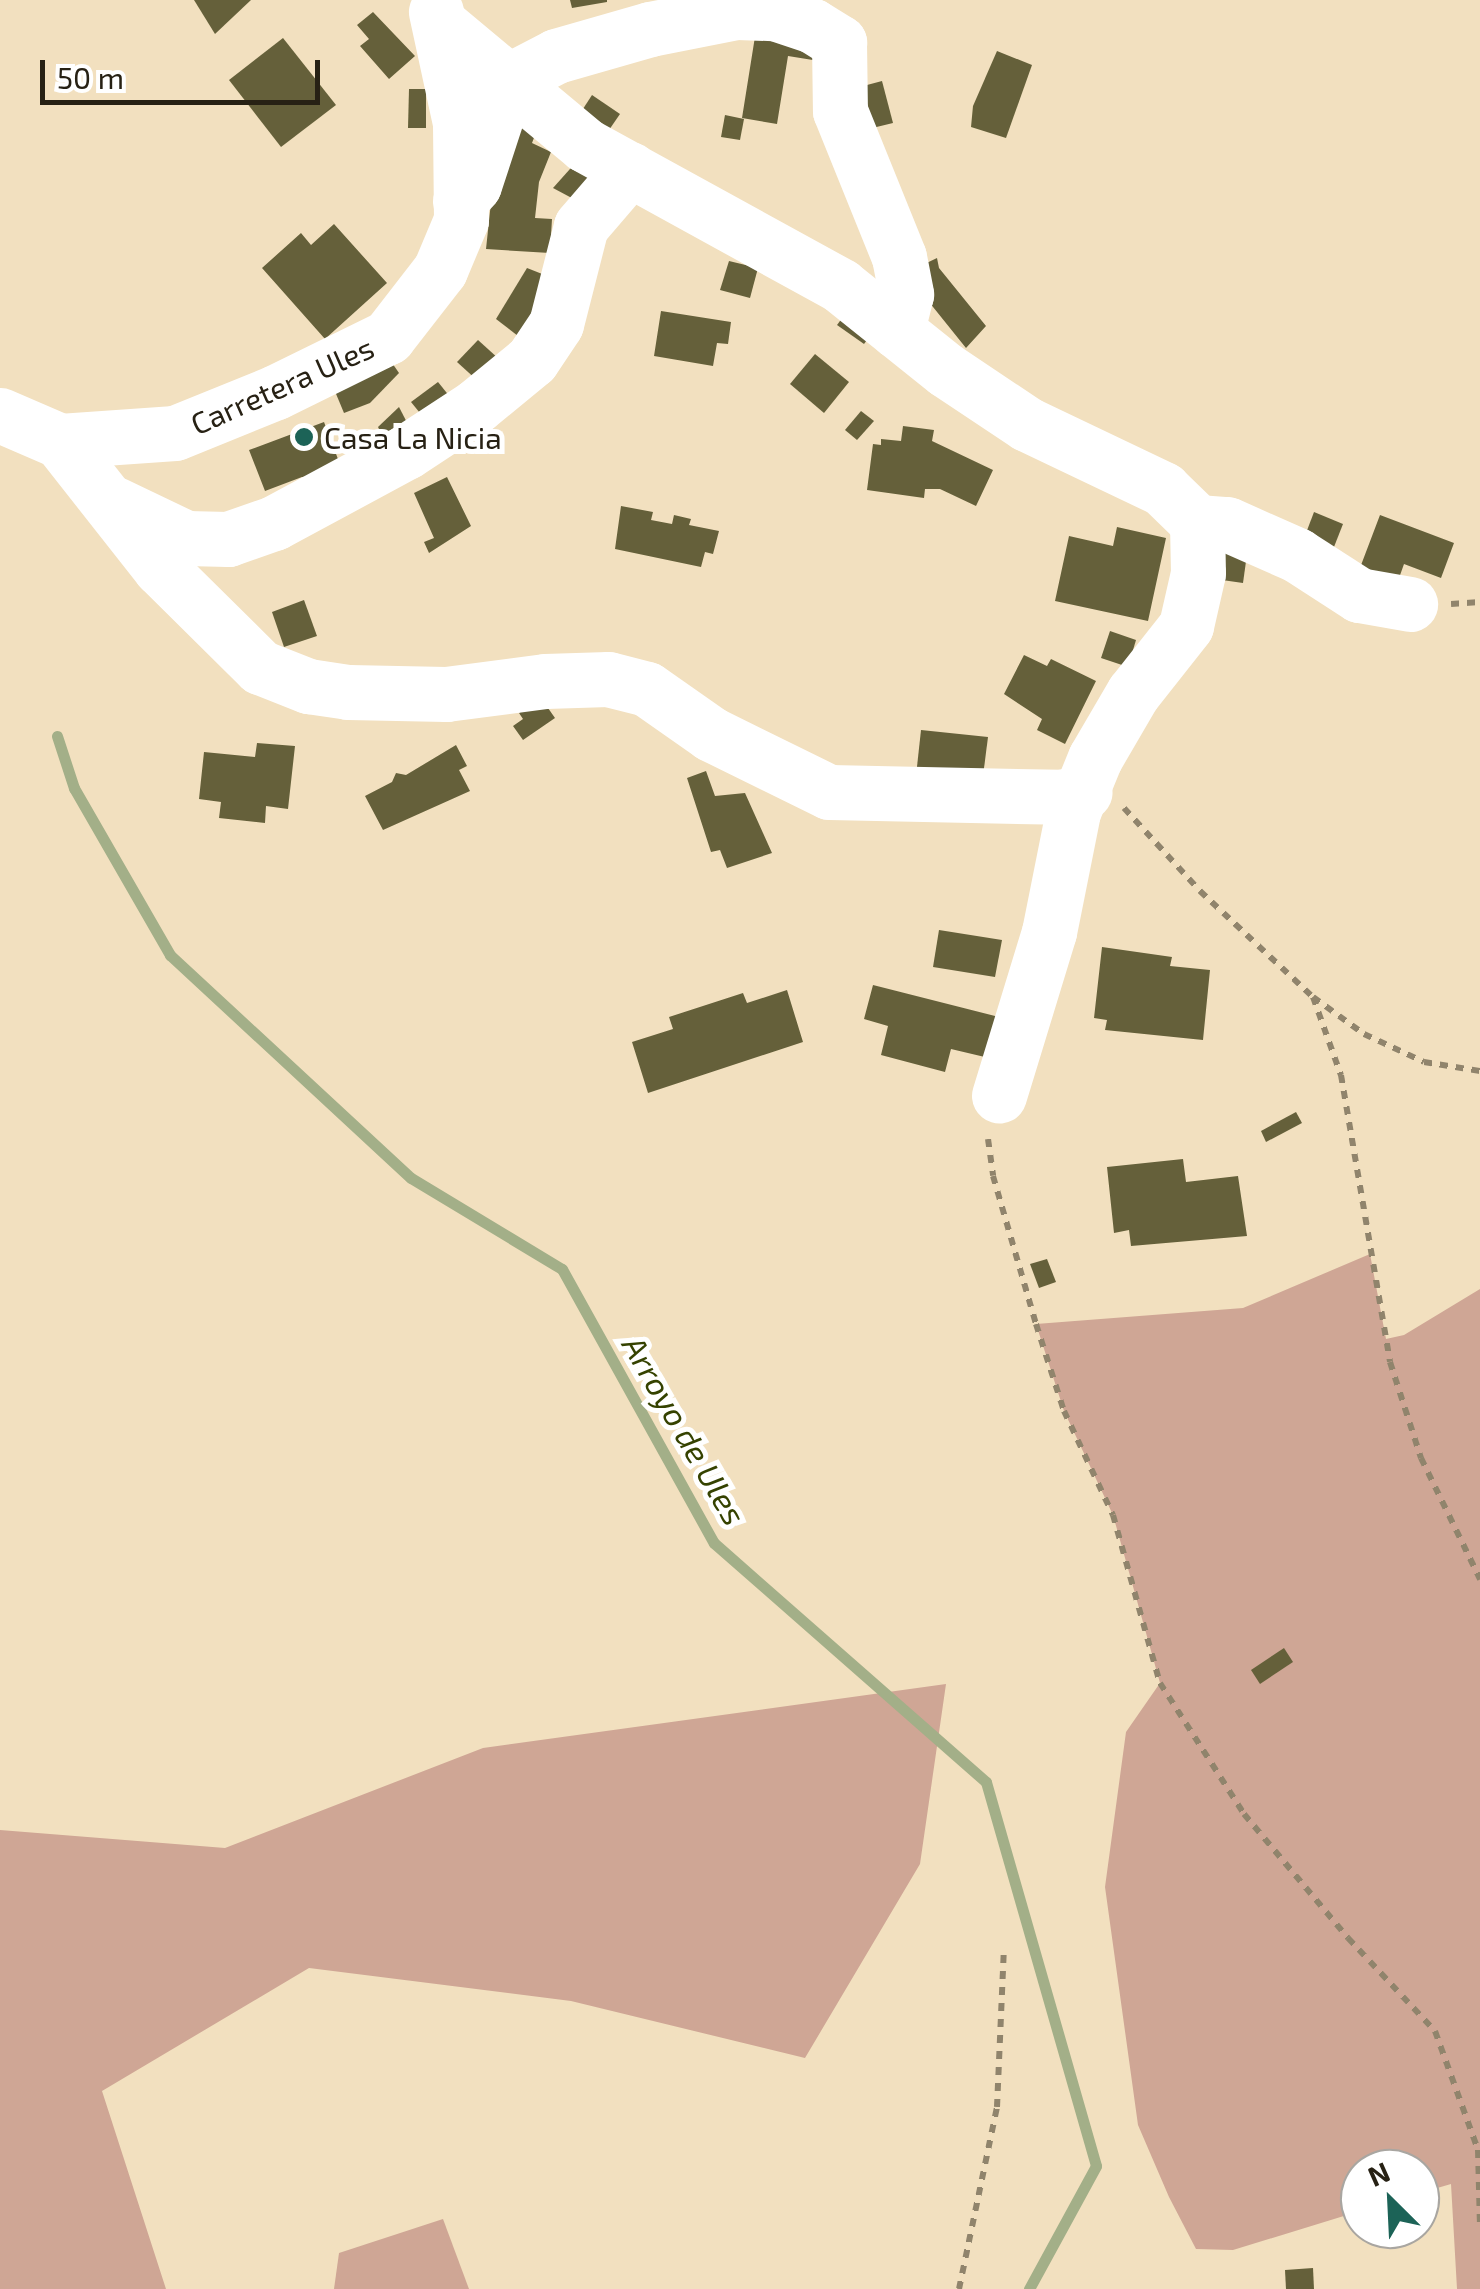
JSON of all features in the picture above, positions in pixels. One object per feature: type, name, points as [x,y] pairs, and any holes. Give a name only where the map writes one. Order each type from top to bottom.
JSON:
[{"type":"street","points":[[460,201],[474,185],[508,81],[556,56],[650,30],[737,12],[774,13],[813,26],[838,42],[840,111],[899,257],[906,294],[897,331]]},
{"type":"street","points":[[436,13],[508,81],[586,144],[841,286],[1026,424],[1163,489],[1197,522],[1227,524],[1297,555],[1359,594],[1410,604]]},
{"type":"street","name":"Carretera Ules","points":[[0,414],[60,441],[175,434],[276,392],[388,337],[440,270],[461,220],[460,122],[436,13]]},
{"type":"street","points":[[99,496],[186,538],[228,540],[274,523],[406,452],[476,406],[532,360],[556,324],[582,226],[630,170]]},
{"type":"street","points":[[60,441],[99,496],[160,568],[260,667],[308,686],[348,692],[446,694],[545,681],[608,679],[647,688],[711,734],[829,792],[1060,796],[1084,792]]},
{"type":"street","points":[[999,1096],[1048,932],[1073,812],[1095,758],[1133,693],[1186,626],[1198,573],[1197,522]]},
{"type":"path","points":[[1084,792],[1106,793],[1134,816],[1200,891],[1313,997],[1364,1034],[1424,1062],[1480,1071]]},
{"type":"path","points":[[1313,997],[1341,1075],[1390,1362],[1420,1458],[1480,1579]]},
{"type":"path","points":[[999,1096],[987,1134],[992,1176],[1064,1411],[1113,1515],[1160,1683],[1244,1814],[1348,1938],[1434,2030],[1478,2150],[1480,2225]]},
{"type":"path","points":[[959,2289],[997,2107],[1004,1949]]},
{"type":"shaded area","points":[[1370,1254],[1386,1339],[1404,1335],[1480,1289],[1480,2289],[1457,2289],[1451,2184],[1440,2187],[1440,2149],[1340,2149],[1340,2217],[1233,2250],[1196,2249],[1138,2125],[1105,1887],[1126,1732],[1160,1683],[1113,1515],[1064,1411],[1036,1324],[1243,1308]]},
{"type":"shaded area","points":[[946,1684],[920,1864],[805,2058],[571,2001],[309,1968],[102,2091],[166,2289],[0,2289],[0,1830],[225,1848],[483,1748]]},
{"type":"shaded area","points":[[443,2219],[469,2289],[334,2289],[339,2253]]},
{"type":"building","points":[[194,0],[251,0],[215,34]]},
{"type":"building","points":[[570,0],[607,0],[607,2],[572,8]]},
{"type":"building","points":[[373,12],[415,56],[389,79],[360,46],[369,39],[357,25]]},
{"type":"building","points":[[757,24],[819,61],[788,56],[777,124],[742,118]]},
{"type":"building","points":[[283,38],[336,105],[281,147],[229,80]]},
{"type":"building","points":[[997,51],[1032,65],[1006,138],[971,127],[973,106]]},
{"type":"building","points":[[882,81],[893,123],[860,131],[852,89]]},
{"type":"building","points":[[409,89],[426,89],[426,128],[408,128]]},
{"type":"building","points":[[592,95],[620,114],[609,130],[581,112]]},
{"type":"building","points":[[725,115],[744,119],[740,140],[721,137]]},
{"type":"building","points":[[517,121],[537,130],[532,143],[551,152],[539,182],[535,218],[552,219],[550,253],[486,249],[494,174]]},
{"type":"building","points":[[578,160],[604,182],[583,204],[553,188]]},
{"type":"building","points":[[334,224],[387,283],[325,339],[262,268],[301,233],[311,245]]},
{"type":"building","points":[[937,258],[939,268],[986,326],[966,348],[925,297],[914,269]]},
{"type":"building","points":[[729,261],[758,268],[750,298],[720,290]]},
{"type":"building","points":[[527,268],[560,281],[531,346],[496,319]]},
{"type":"building","points":[[854,302],[881,321],[864,344],[837,325]]},
{"type":"building","points":[[661,311],[731,322],[728,344],[717,343],[713,366],[654,356]]},
{"type":"building","points":[[478,340],[510,369],[490,392],[457,362]]},
{"type":"building","points":[[815,354],[849,382],[824,413],[790,384]]},
{"type":"building","points":[[390,360],[399,373],[370,403],[344,413],[334,389]]},
{"type":"building","points":[[438,382],[459,408],[433,429],[411,402]]},
{"type":"building","points":[[399,407],[415,438],[392,455],[378,427]]},
{"type":"building","points":[[861,411],[874,421],[857,440],[845,430]]},
{"type":"building","points":[[324,422],[344,475],[302,477],[265,491],[249,450]]},
{"type":"building","points":[[903,426],[934,430],[932,441],[993,470],[976,506],[940,489],[925,489],[924,498],[867,490],[873,444],[881,445],[881,439],[901,441]]},
{"type":"building","points":[[447,477],[471,526],[429,553],[424,542],[434,538],[414,493]]},
{"type":"building","points":[[621,506],[653,512],[651,520],[672,524],[674,515],[691,519],[689,525],[719,531],[713,554],[705,552],[701,567],[615,549]]},
{"type":"building","points":[[1314,512],[1343,524],[1332,552],[1303,541]]},
{"type":"building","points":[[1380,515],[1454,543],[1441,578],[1404,564],[1393,595],[1355,581]]},
{"type":"building","points":[[1117,527],[1166,538],[1148,621],[1055,601],[1069,536],[1113,546]]},
{"type":"building","points":[[1213,542],[1248,547],[1243,583],[1208,578]]},
{"type":"building","points":[[304,600],[317,636],[284,647],[272,612]]},
{"type":"building","points":[[1110,631],[1136,640],[1128,667],[1101,658]]},
{"type":"building","points":[[1024,655],[1047,666],[1051,659],[1096,681],[1065,744],[1037,730],[1042,719],[1004,694]]},
{"type":"building","points":[[541,698],[555,718],[523,740],[513,726],[523,719],[519,713]]},
{"type":"building","points":[[921,730],[988,737],[983,776],[916,776]]},
{"type":"building","points":[[257,743],[295,746],[288,809],[266,806],[265,823],[219,818],[221,802],[199,799],[204,752],[255,757]]},
{"type":"building","points":[[456,745],[467,766],[459,770],[470,791],[383,830],[365,796],[392,782],[396,773],[406,775]]},
{"type":"building","points":[[706,771],[715,796],[745,793],[772,853],[727,868],[720,850],[711,852],[687,778]]},
{"type":"building","points":[[939,930],[1002,940],[995,977],[933,967]]},
{"type":"building","points":[[1102,947],[1172,957],[1170,966],[1210,970],[1203,1040],[1105,1030],[1107,1020],[1094,1018]]},
{"type":"building","points":[[873,985],[999,1017],[989,1058],[951,1049],[945,1072],[881,1055],[888,1026],[864,1019]]},
{"type":"building","points":[[787,990],[803,1042],[648,1093],[632,1042],[673,1029],[669,1017],[743,993],[747,1003]]},
{"type":"building","points":[[1296,1112],[1302,1123],[1266,1142],[1261,1131]]},
{"type":"building","points":[[1183,1159],[1186,1182],[1238,1176],[1247,1236],[1131,1246],[1129,1230],[1114,1233],[1107,1167]]},
{"type":"building","points":[[1047,1259],[1056,1282],[1039,1288],[1030,1264]]},
{"type":"building","points":[[1284,1648],[1293,1662],[1260,1684],[1251,1670]]},
{"type":"building","points":[[1313,2268],[1314,2289],[1286,2289],[1285,2270]]},
{"type":"waterway","name":"Arroyo de Ules","points":[[57,736],[74,788],[170,955],[411,1178],[562,1269],[714,1543],[986,1782],[1096,2166],[1029,2289]]},
{"type":"place","name":"Casa La Nicia","points":[[304,437]]}]
